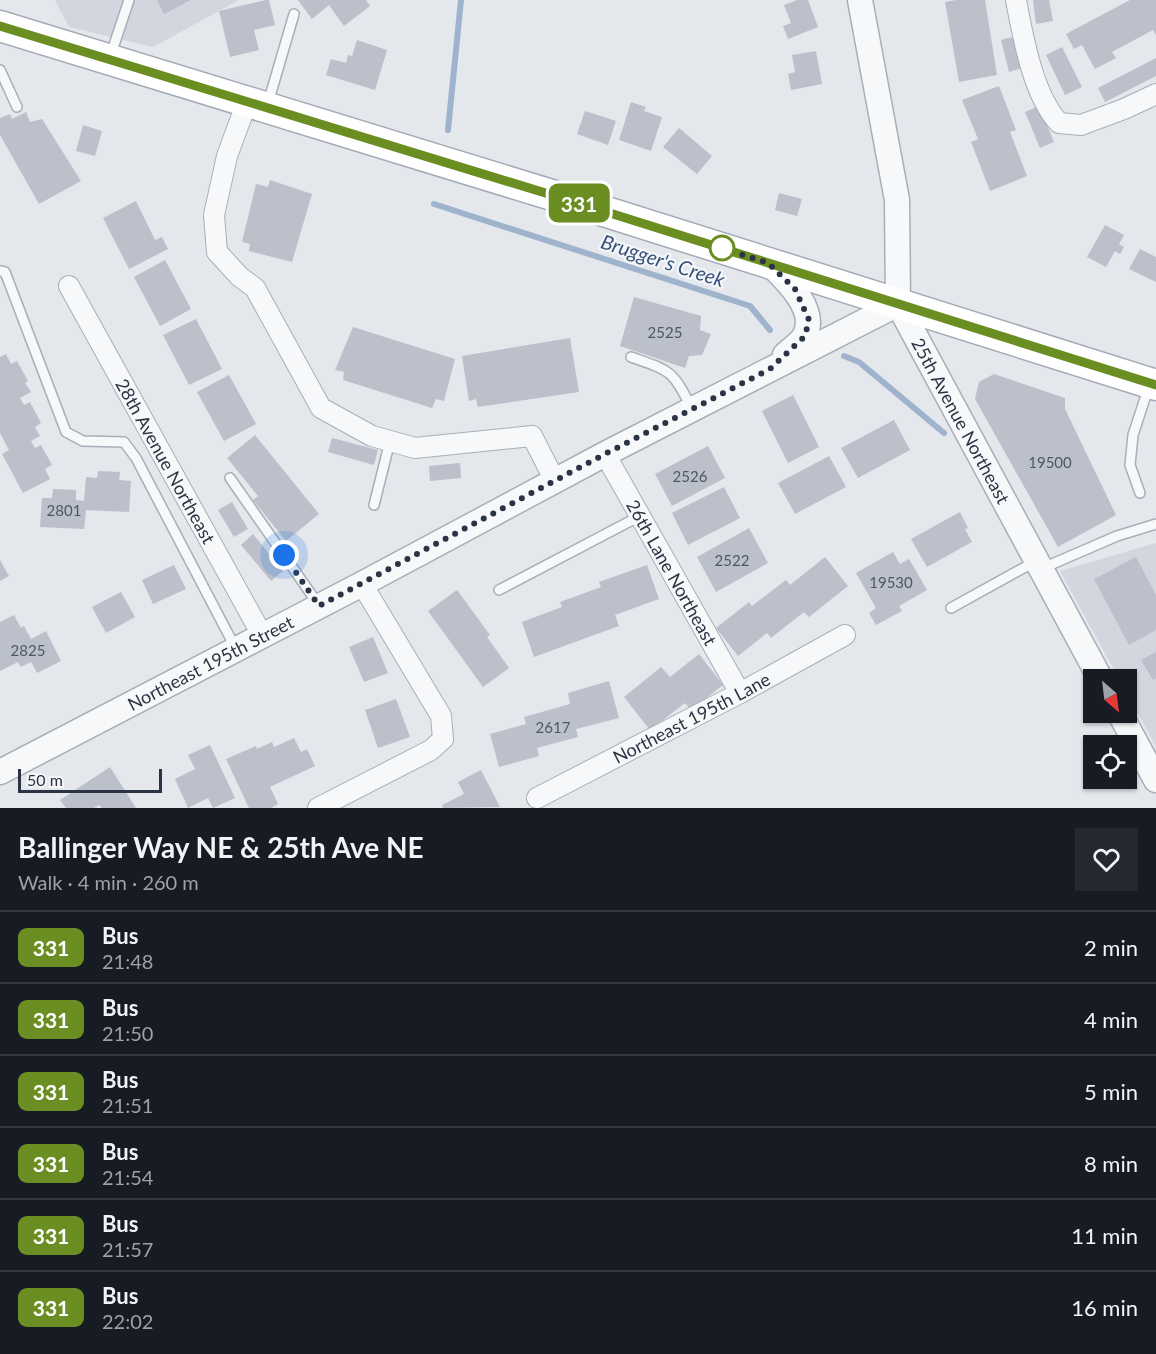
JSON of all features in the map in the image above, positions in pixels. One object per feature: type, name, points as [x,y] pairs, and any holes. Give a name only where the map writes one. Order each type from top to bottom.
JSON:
[{"type":"main road","points":[[0,26],[1153,384]]},
{"type":"street","points":[[1016,0],[1025,49],[1048,111],[1059,123],[1081,125],[1156,94]]},
{"type":"street","name":"25th Avenue Northeast","points":[[864,1],[897,200],[898,304],[1095,669]]},
{"type":"street","points":[[257,105],[227,156],[214,215],[217,252],[240,277],[255,288],[321,408],[372,436],[415,448],[532,436],[555,481]]},
{"type":"street","points":[[768,263],[795,289],[809,320],[805,336],[770,369]]},
{"type":"street","name":"28th Avenue Northeast","points":[[69,286],[262,635]]},
{"type":"street","name":"Northeast 195th Street","points":[[0,772],[362,584],[605,454],[898,304]]},
{"type":"street","name":"26th Lane Northeast","points":[[605,454],[740,693]]},
{"type":"street","points":[[318,808],[431,750],[443,739],[441,716],[362,584]]},
{"type":"street","name":"Northeast 195th Lane","points":[[537,798],[740,693],[845,635]]},
{"type":"street","points":[[1125,723],[1156,780]]},
{"type":"lane","points":[[109,60],[129,0]]},
{"type":"lane","points":[[257,105],[294,14]]},
{"type":"lane","points":[[0,70],[17,107]]},
{"type":"lane","points":[[0,271],[5,272],[66,432],[83,441],[124,442],[136,458],[236,649]]},
{"type":"lane","points":[[631,357],[665,369],[673,375],[692,409]]},
{"type":"lane","points":[[1140,493],[1130,465],[1133,435],[1153,384]]},
{"type":"lane","points":[[374,505],[390,441]]},
{"type":"lane","points":[[230,478],[319,606]]},
{"type":"lane","points":[[499,590],[640,516]]},
{"type":"lane","points":[[951,608],[1039,565],[1156,524]]},
{"type":"shaded area","points":[[55,0],[239,0],[153,47],[69,27]]},
{"type":"shaded area","points":[[1156,543],[1156,747],[1137,712],[1137,669],[1114,669],[1060,571]]},
{"type":"building","points":[[157,0],[191,0],[164,14]]},
{"type":"building","points":[[269,0],[275,25],[254,30],[259,50],[230,57],[219,11]]},
{"type":"building","points":[[298,0],[366,0],[370,6],[344,26],[329,5],[312,19]]},
{"type":"building","points":[[797,0],[808,0],[818,27],[788,39],[783,26],[791,23],[784,5]]},
{"type":"building","points":[[985,0],[997,75],[959,82],[945,2]]},
{"type":"building","points":[[1033,0],[1049,0],[1053,21],[1036,24]]},
{"type":"building","points":[[1130,0],[1156,0],[1156,35],[1153,30],[1112,52],[1116,58],[1095,69],[1082,45],[1074,49],[1066,34]]},
{"type":"building","points":[[1016,36],[1025,67],[1009,72],[1001,40]]},
{"type":"building","points":[[357,40],[387,50],[375,90],[326,75],[331,59],[346,63],[348,55],[352,56]]},
{"type":"building","points":[[1062,47],[1082,87],[1065,95],[1046,55]]},
{"type":"building","points":[[816,51],[822,84],[791,90],[788,74],[795,72],[792,55]]},
{"type":"building","points":[[1156,58],[1156,76],[1105,102],[1098,88]]},
{"type":"building","points":[[999,86],[1016,130],[1010,132],[1027,176],[990,191],[971,142],[978,139],[962,100]]},
{"type":"building","points":[[631,102],[646,107],[644,111],[662,117],[651,151],[619,140]]},
{"type":"building","points":[[1039,106],[1054,142],[1040,148],[1025,112]]},
{"type":"building","points":[[585,111],[616,121],[608,145],[577,134]]},
{"type":"building","points":[[26,112],[30,122],[42,119],[81,181],[39,204],[0,135],[0,118],[10,114],[12,119]]},
{"type":"building","points":[[83,125],[102,131],[95,156],[76,151]]},
{"type":"building","points":[[679,128],[712,156],[697,174],[663,147]]},
{"type":"building","points":[[270,180],[312,194],[292,262],[249,251],[250,244],[242,242],[256,184],[268,187]]},
{"type":"building","points":[[779,193],[802,199],[797,216],[775,210]]},
{"type":"building","points":[[136,201],[155,240],[162,237],[168,249],[129,269],[103,218]]},
{"type":"building","points":[[1105,225],[1124,235],[1119,244],[1124,247],[1120,254],[1115,251],[1106,267],[1087,257]]},
{"type":"building","points":[[1140,249],[1156,257],[1156,282],[1129,269]]},
{"type":"building","points":[[165,260],[191,309],[160,326],[134,277]]},
{"type":"building","points":[[634,297],[701,316],[700,330],[711,334],[702,355],[689,356],[685,368],[620,346]]},
{"type":"building","points":[[196,319],[222,369],[189,385],[163,335]]},
{"type":"building","points":[[353,327],[455,359],[444,401],[436,399],[432,408],[343,380],[344,372],[335,370]]},
{"type":"building","points":[[570,338],[579,392],[478,407],[476,399],[469,401],[462,356]]},
{"type":"building","points":[[6,354],[11,364],[17,361],[28,381],[25,383],[31,392],[20,398],[24,405],[30,402],[41,423],[35,427],[40,436],[31,441],[35,448],[41,445],[52,465],[45,469],[50,479],[23,493],[2,454],[9,450],[0,433],[0,357]]},
{"type":"building","points":[[994,374],[1065,398],[1065,409],[1116,515],[1058,547],[975,399],[979,382]]},
{"type":"building","points":[[229,375],[256,424],[224,441],[197,392]]},
{"type":"building","points":[[793,395],[819,447],[788,463],[762,411]]},
{"type":"building","points":[[894,420],[910,450],[858,478],[841,448]]},
{"type":"building","points":[[255,435],[319,514],[286,541],[253,500],[258,496],[227,458]]},
{"type":"building","points":[[332,438],[378,450],[374,465],[328,452]]},
{"type":"building","points":[[708,446],[725,478],[672,506],[655,474]]},
{"type":"building","points":[[829,456],[846,487],[795,514],[778,483]]},
{"type":"building","points":[[460,463],[461,478],[430,481],[429,466]]},
{"type":"building","points":[[98,471],[120,472],[119,480],[131,481],[129,512],[86,510],[84,529],[40,527],[42,498],[52,498],[53,489],[76,490],[76,500],[84,501],[86,477],[97,478]]},
{"type":"building","points":[[724,487],[740,518],[688,545],[672,513]]},
{"type":"building","points":[[232,502],[248,529],[234,537],[218,510]]},
{"type":"building","points":[[960,512],[972,542],[927,567],[911,539]]},
{"type":"building","points":[[749,528],[768,563],[716,592],[697,557]]},
{"type":"building","points":[[253,534],[283,571],[271,581],[241,545]]},
{"type":"building","points":[[893,552],[900,564],[909,559],[927,590],[899,606],[902,611],[876,625],[869,613],[876,608],[856,573]]},
{"type":"building","points":[[825,557],[848,586],[809,617],[804,612],[771,638],[767,633],[738,656],[716,628],[749,602],[752,606],[786,580],[790,585]]},
{"type":"building","points":[[1136,557],[1156,595],[1156,630],[1129,645],[1094,579]]},
{"type":"building","points":[[0,560],[9,576],[0,581]]},
{"type":"building","points":[[174,565],[186,589],[153,604],[142,580]]},
{"type":"building","points":[[647,565],[659,599],[615,615],[619,626],[534,657],[522,622],[562,607],[560,602],[601,587],[599,582]]},
{"type":"building","points":[[457,590],[490,635],[487,637],[509,668],[483,687],[428,611]]},
{"type":"building","points":[[121,592],[135,617],[106,633],[92,607]]},
{"type":"building","points":[[14,615],[21,628],[24,626],[31,639],[46,631],[61,661],[37,673],[31,662],[21,667],[18,662],[0,671],[0,622]]},
{"type":"building","points":[[373,637],[388,673],[364,682],[349,647]]},
{"type":"building","points":[[1156,652],[1156,678],[1153,680],[1141,660]]},
{"type":"building","points":[[699,654],[723,685],[691,710],[685,703],[650,730],[624,697],[661,667],[670,677]]},
{"type":"building","points":[[609,681],[619,718],[576,729],[578,737],[537,748],[539,756],[499,767],[490,734],[526,724],[524,717],[570,704],[568,693]]},
{"type":"building","points":[[396,699],[410,737],[378,748],[365,710]]},
{"type":"building","points":[[294,738],[301,752],[307,749],[315,766],[270,787],[278,804],[271,808],[249,808],[226,759],[256,746],[257,749],[272,742],[274,747]]},
{"type":"building","points":[[210,745],[235,798],[213,808],[208,798],[188,808],[175,779],[195,769],[188,755]]},
{"type":"building","points":[[110,767],[136,808],[102,808],[99,805],[94,808],[66,808],[60,800]]},
{"type":"building","points":[[481,770],[500,807],[443,808],[442,805],[464,794],[458,782]]},
{"type":"waterway","name":"Brugger's Creek","points":[[448,130],[461,0]]},
{"type":"waterway","name":"Brugger's Creek","points":[[434,204],[750,306],[770,330]]},
{"type":"waterway","name":"Brugger's Creek","points":[[844,356],[859,362],[944,433]]},
{"type":"bus line","name":"331","points":[[0,26],[578,203],[1156,385]]},
{"type":"route","points":[[284,555],[319,606],[770,369],[805,336],[809,320],[795,289],[768,263],[722,248]]}]
